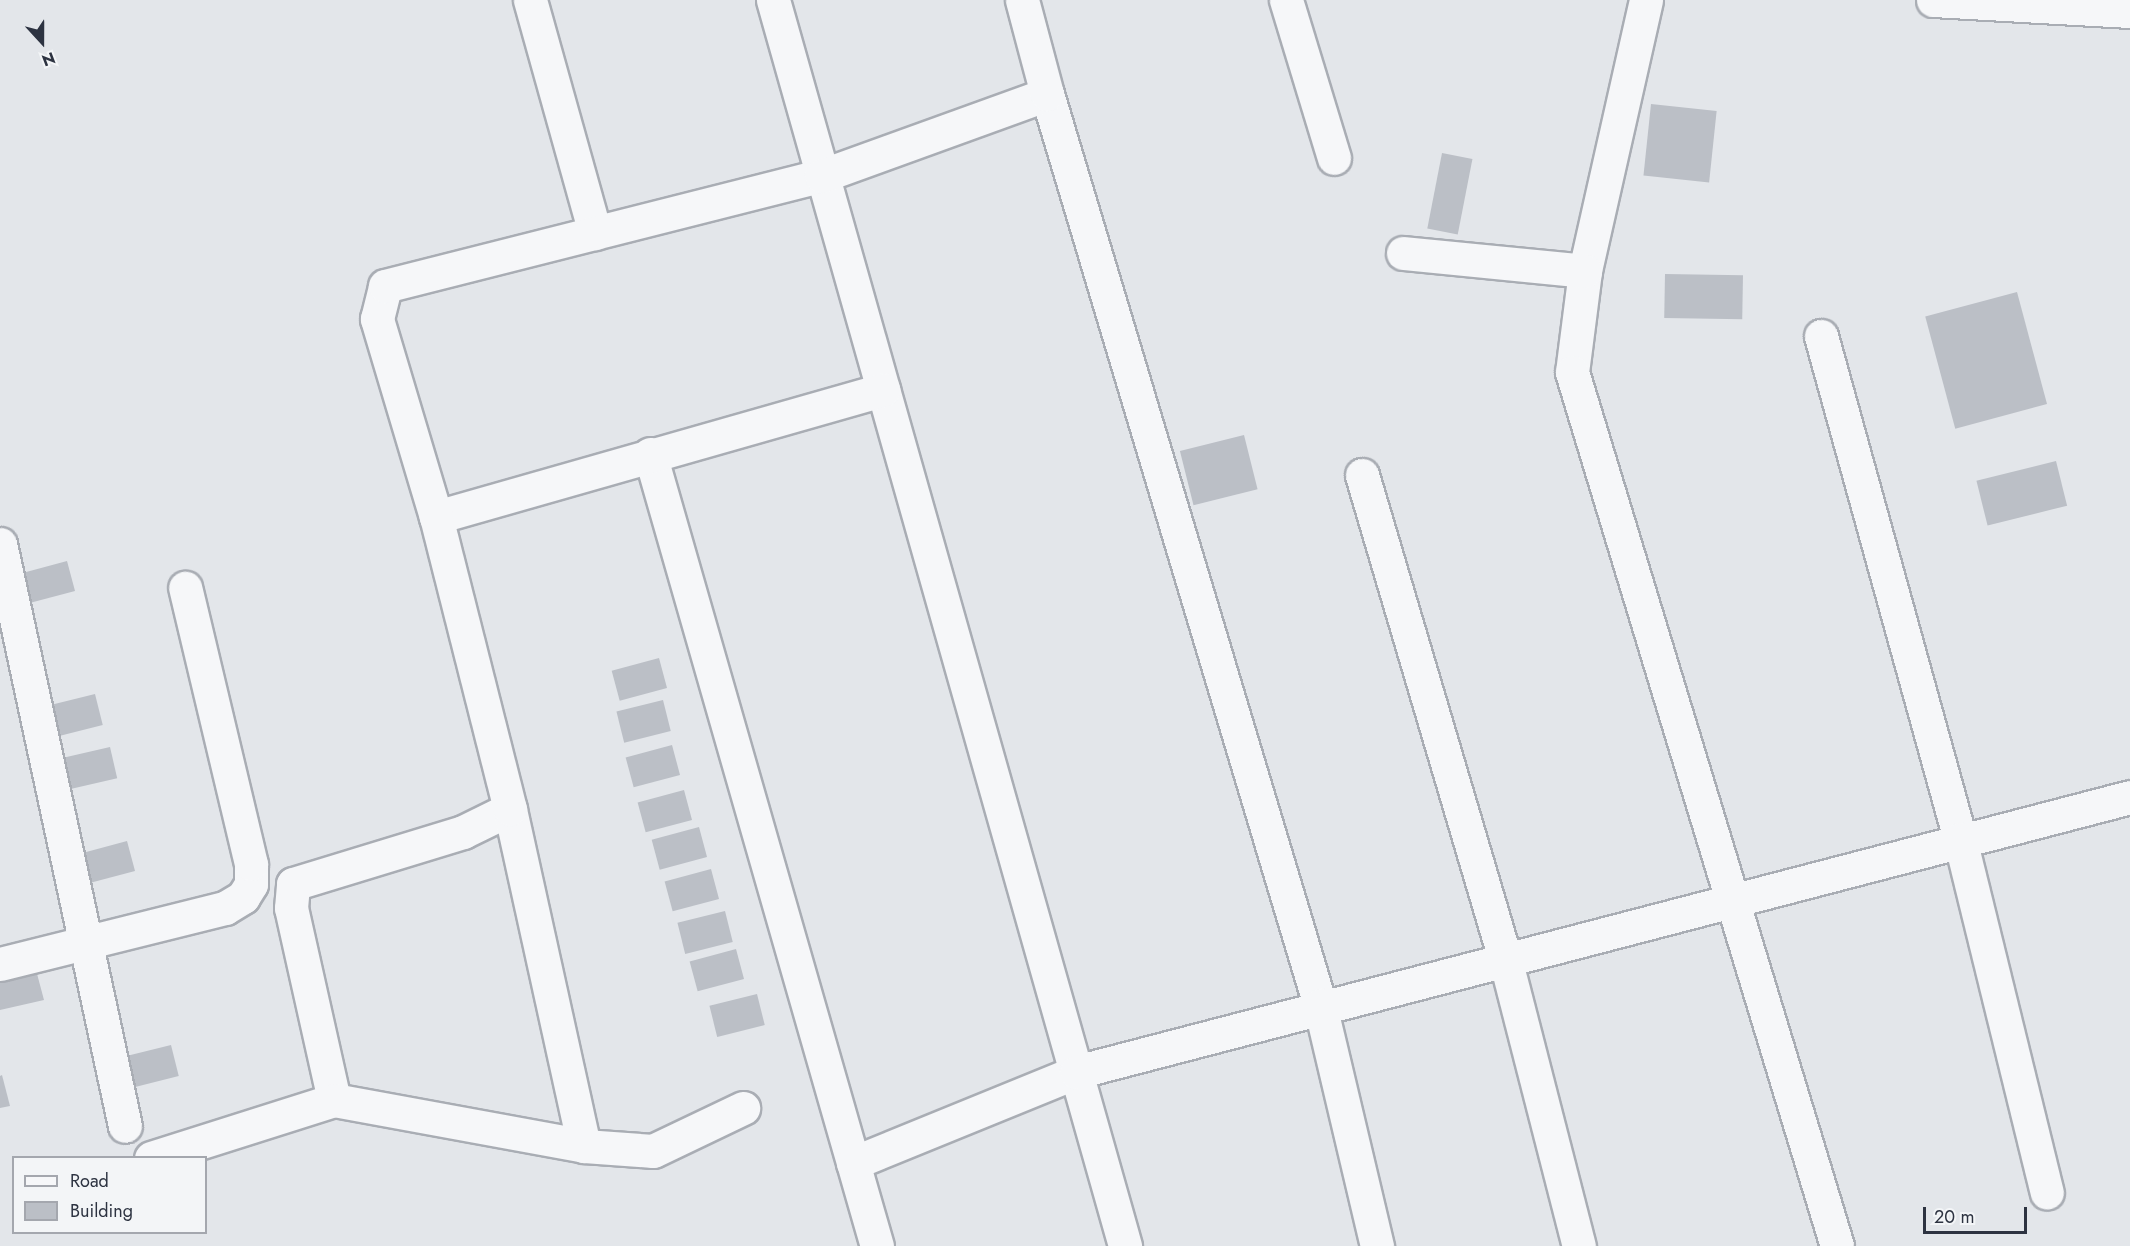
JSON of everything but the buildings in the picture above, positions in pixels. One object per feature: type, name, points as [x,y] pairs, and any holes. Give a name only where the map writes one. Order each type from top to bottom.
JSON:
[{"type":"street","points":[[530,0],[595,233]]},
{"type":"street","points":[[773,0],[1125,1246]]},
{"type":"street","points":[[1022,0],[1047,94],[1320,1005],[1377,1246]]},
{"type":"street","points":[[1286,0],[1334,158]]},
{"type":"street","points":[[1646,0],[1585,271],[1572,372],[1736,900],[1838,1246]]},
{"type":"street","points":[[1934,0],[2130,11]]},
{"type":"street","points":[[584,1146],[510,809],[436,517],[377,319],[386,286],[821,176],[1047,94]]},
{"type":"street","points":[[1402,253],[1585,271]]},
{"type":"street","points":[[1821,336],[1960,839],[2047,1192]]},
{"type":"street","points":[[436,517],[650,454],[883,390]]},
{"type":"street","points":[[650,454],[877,1246]]},
{"type":"street","points":[[1362,475],[1506,962],[1579,1246]]},
{"type":"street","points":[[0,544],[125,1125]]},
{"type":"street","points":[[0,964],[87,946],[225,908],[243,897],[251,884],[252,864],[185,588]]},
{"type":"street","points":[[853,1163],[1076,1071],[1320,1005],[1506,962],[1960,839],[2130,796]]},
{"type":"street","points":[[334,1100],[291,908],[293,884],[463,832],[510,809]]},
{"type":"street","points":[[157,1156],[334,1100],[584,1146],[653,1151],[743,1108]]}]
